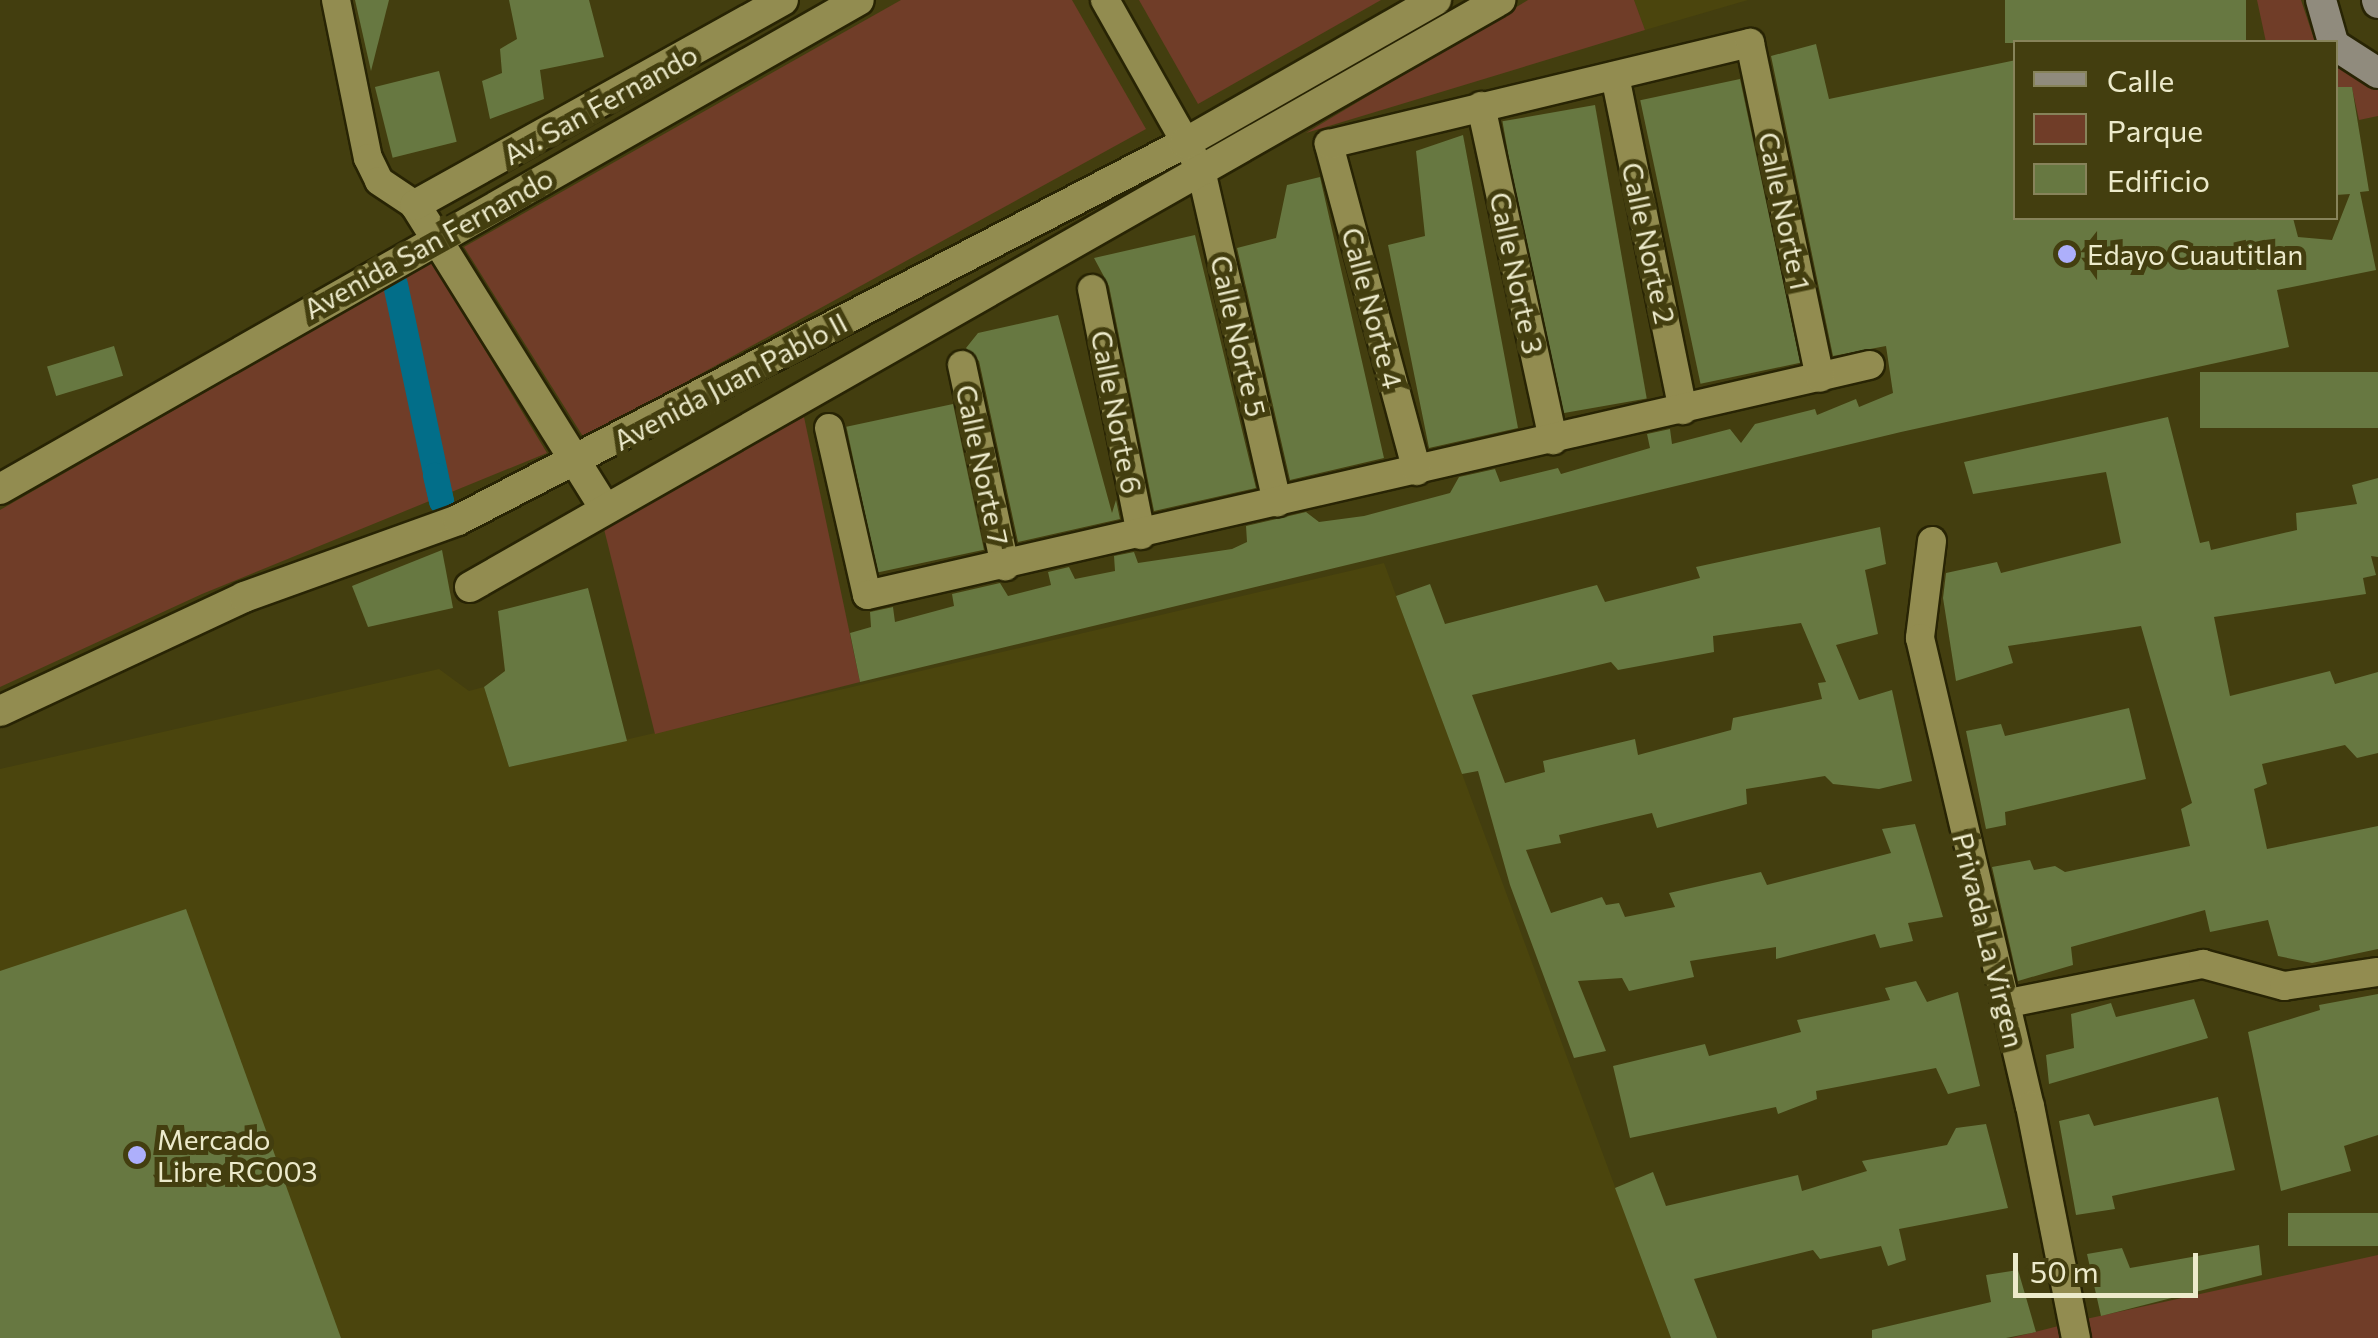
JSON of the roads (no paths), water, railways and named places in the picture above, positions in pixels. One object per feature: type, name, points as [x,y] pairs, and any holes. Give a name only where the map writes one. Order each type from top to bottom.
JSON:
[{"type":"main road","points":[[2320,0],[2333,40]]},
{"type":"main road","points":[[2338,47],[2378,73]]},
{"type":"street","points":[[336,0],[368,158],[378,182],[415,205],[604,507]]},
{"type":"street","name":"Av. San Fernando","points":[[415,205],[783,0]]},
{"type":"street","name":"Avenida San Fernando","points":[[0,489],[859,0]]},
{"type":"street","name":"Calle Norte 5","points":[[1105,0],[1201,170],[1277,502]]},
{"type":"street","name":"Avenida Juan Pablo II","points":[[0,711],[244,597],[458,520],[1185,142],[1436,0]]},
{"type":"street","points":[[470,587],[604,507],[1500,0]]},
{"type":"street","name":"Calle Norte 1","points":[[1615,76],[1750,43],[1820,378]]},
{"type":"street","points":[[1481,106],[1615,76]]},
{"type":"street","name":"Calle Norte 2","points":[[1615,76],[1684,410]]},
{"type":"street","name":"Calle Norte 4","points":[[1417,471],[1329,144],[1481,106]]},
{"type":"street","name":"Calle Norte 3","points":[[1481,106],[1553,440]]},
{"type":"street","name":"Calle Norte 6","points":[[1092,289],[1142,536]]},
{"type":"street","name":"Calle Norte 7","points":[[962,365],[1004,566]]},
{"type":"street","points":[[829,428],[867,595],[1142,536],[1870,365]]},
{"type":"street","name":"Privada La Virgen","points":[[1932,541],[1920,638],[2076,1338]]},
{"type":"street","points":[[2004,1004],[2203,964],[2284,986],[2378,972]]},
{"type":"waterway","points":[[395,284],[441,501],[435,475]]},
{"type":"place","name":"Edayo Cuautitlan","points":[[2067,254]]},
{"type":"place","name":"Mercado Libre RC003","points":[[137,1155]]}]
